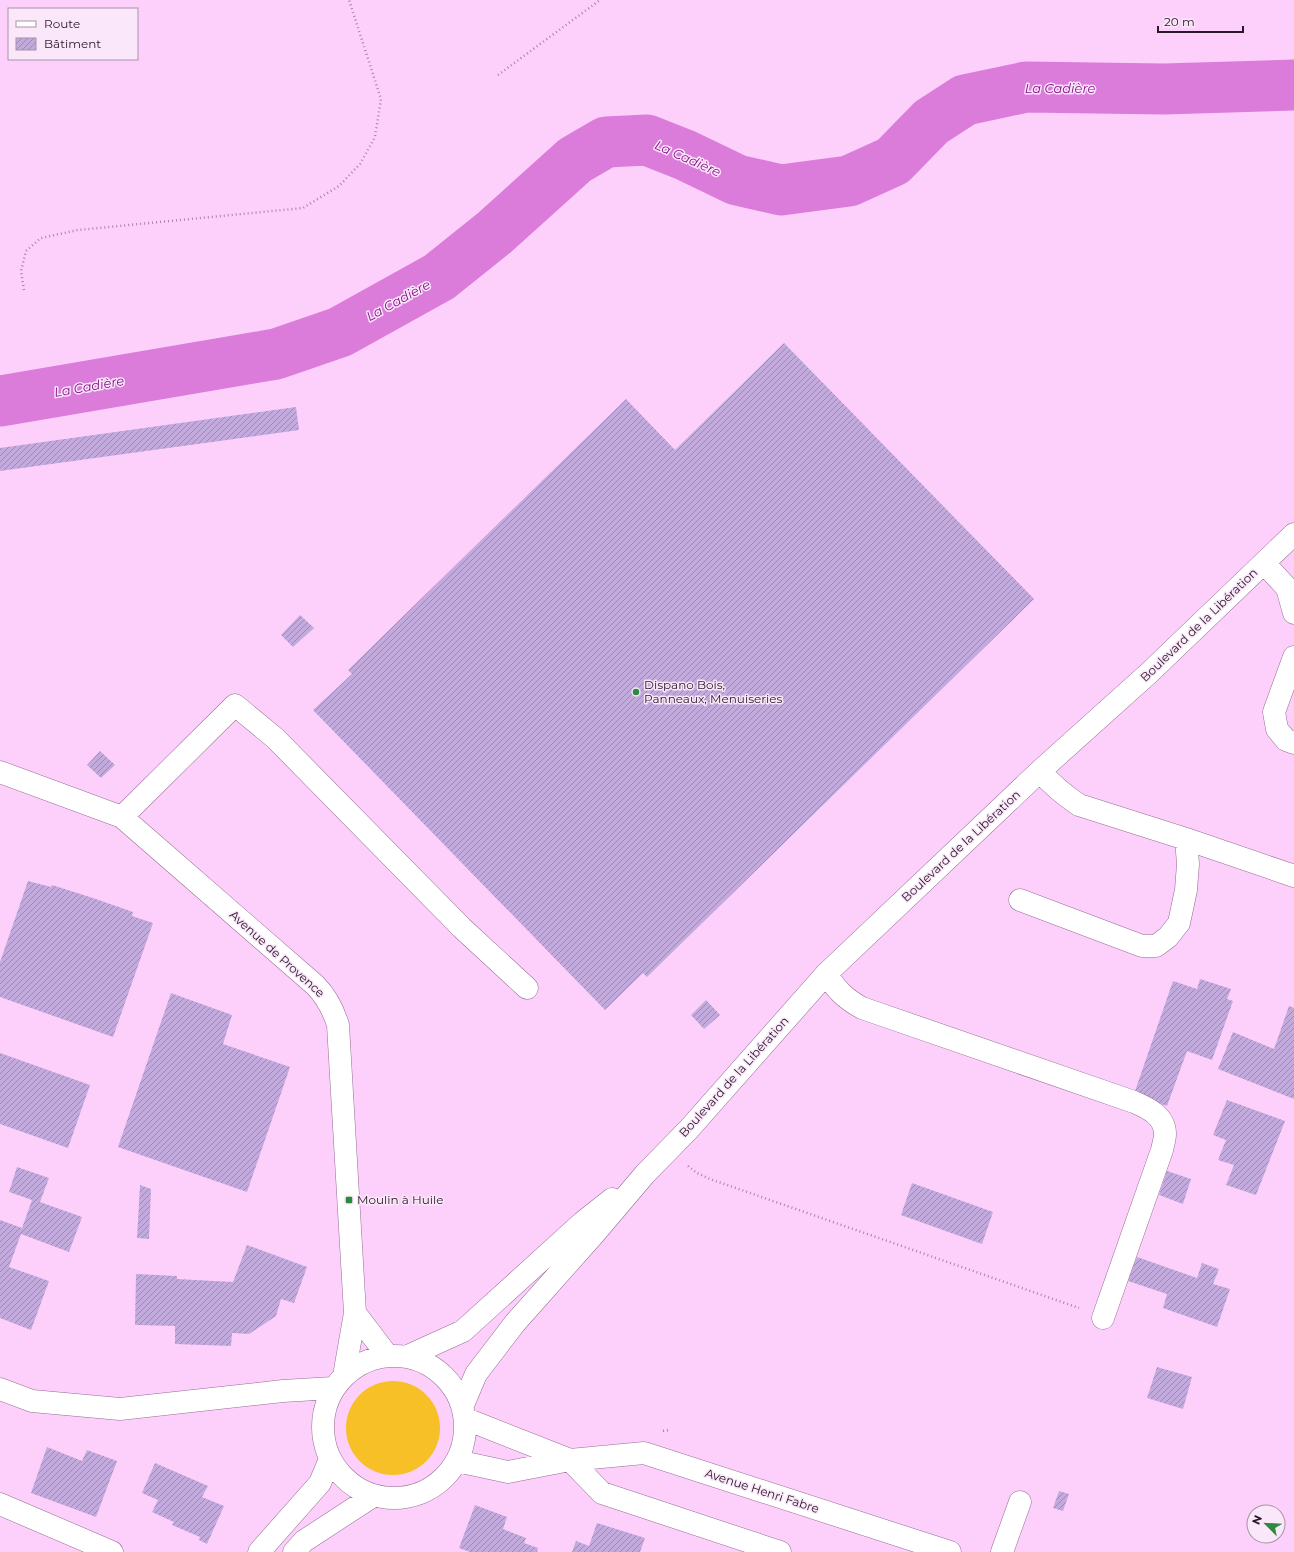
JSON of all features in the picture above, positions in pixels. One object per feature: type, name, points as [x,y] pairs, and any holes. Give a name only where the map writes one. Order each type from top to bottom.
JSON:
[{"type":"street","name":"Boulevard de la Libération","points":[[464,1412],[476,1374],[514,1323],[595,1233],[645,1174],[672,1147],[826,974],[1040,771],[1149,673],[1294,534]]},
{"type":"street","points":[[1264,563],[1287,588],[1294,613]]},
{"type":"street","points":[[1294,657],[1274,712],[1277,729],[1286,740],[1294,742]]},
{"type":"street","points":[[122,817],[235,705],[275,738],[462,928],[527,988]]},
{"type":"street","points":[[1040,771],[1051,784],[1079,805],[1186,839],[1294,876]]},
{"type":"street","name":"Avenue de Provence","points":[[0,772],[122,817],[324,994],[331,1006],[338,1025],[355,1313],[338,1382]]},
{"type":"street","points":[[1020,900],[1142,946],[1156,946],[1168,937],[1179,923],[1186,890],[1188,864],[1186,839]]},
{"type":"street","points":[[826,974],[836,989],[848,1000],[862,1008],[1134,1102],[1149,1108],[1161,1120],[1165,1133],[1162,1150],[1103,1318]]},
{"type":"street","name":"Boulevard de la Libération","points":[[397,1356],[426,1362],[442,1373],[455,1388],[464,1412],[465,1441],[457,1461],[446,1477],[430,1489],[412,1496],[393,1499],[373,1496],[355,1487],[341,1475],[330,1459],[323,1439],[323,1418],[326,1402],[338,1382],[363,1362],[397,1356],[463,1331],[583,1222],[645,1174]]},
{"type":"street","points":[[355,1313],[397,1356]]},
{"type":"street","points":[[0,1389],[32,1401],[120,1409],[283,1392],[338,1382]]},
{"type":"street","points":[[283,1392],[306,1404],[323,1418]]},
{"type":"street","name":"Avenue Henri Fabre","points":[[464,1412],[570,1460]]},
{"type":"street","name":"Avenue Henri Fabre","points":[[457,1461],[508,1472],[570,1460],[644,1453],[950,1552]]},
{"type":"street","points":[[259,1552],[320,1483],[330,1459]]},
{"type":"street","points":[[570,1460],[602,1492],[780,1552]]},
{"type":"street","points":[[294,1552],[304,1541],[373,1496]]},
{"type":"street","points":[[1002,1552],[1020,1502]]},
{"type":"street","points":[[0,1504],[112,1552]]},
{"type":"path","points":[[24,290],[21,271],[26,251],[41,238],[78,230],[303,208],[339,186],[360,164],[375,137],[381,99],[349,0]]},
{"type":"path","points":[[498,75],[600,0]]},
{"type":"path","points":[[672,1147],[687,1165],[698,1174],[710,1179],[1073,1306],[1103,1318]]},
{"type":"shaded area","points":[[393,1381],[411,1384],[426,1395],[437,1410],[440,1428],[437,1446],[426,1461],[411,1472],[393,1475],[375,1472],[360,1461],[349,1446],[346,1428],[349,1410],[360,1395],[375,1384]]},
{"type":"building","name":"Dispano Bois, Panneaux, Menuiseries","points":[[784,343],[1034,599],[647,977],[643,973],[605,1010],[313,710],[352,674],[348,670],[626,399],[675,450]]},
{"type":"building","points":[[296,407],[299,430],[0,471],[0,448]]},
{"type":"building","points":[[300,615],[314,628],[293,647],[281,635]]},
{"type":"building","points":[[100,751],[115,765],[101,778],[87,765]]},
{"type":"building","points":[[28,881],[51,887],[52,885],[93,898],[133,912],[132,916],[153,923],[113,1037],[0,997],[0,962]]},
{"type":"building","points":[[1200,979],[1231,989],[1227,999],[1233,1001],[1212,1060],[1187,1051],[1167,1106],[1134,1094],[1173,981],[1197,989]]},
{"type":"building","points":[[171,993],[232,1015],[223,1044],[290,1067],[247,1192],[118,1147]]},
{"type":"building","points":[[706,1000],[720,1015],[704,1029],[691,1015]]},
{"type":"building","points":[[1289,1006],[1294,1008],[1294,1099],[1218,1069],[1233,1032],[1274,1049]]},
{"type":"building","points":[[0,1053],[90,1085],[68,1148],[0,1124]]},
{"type":"building","points":[[1227,1100],[1285,1121],[1256,1195],[1226,1185],[1234,1165],[1218,1160],[1226,1140],[1213,1135]]},
{"type":"building","points":[[17,1167],[49,1178],[40,1202],[82,1217],[69,1252],[21,1234],[9,1267],[49,1281],[31,1330],[0,1318],[0,1220],[22,1228],[32,1200],[9,1192]]},
{"type":"building","points":[[1167,1171],[1191,1179],[1183,1204],[1159,1195]]},
{"type":"building","points":[[912,1183],[993,1212],[982,1244],[901,1215]]},
{"type":"building","points":[[140,1185],[151,1189],[149,1239],[137,1238]]},
{"type":"building","points":[[247,1245],[307,1267],[294,1303],[281,1299],[276,1316],[249,1334],[232,1333],[231,1346],[175,1344],[175,1326],[135,1325],[136,1274],[177,1276],[177,1279],[233,1282]]},
{"type":"building","points":[[1137,1257],[1197,1278],[1202,1263],[1219,1269],[1213,1284],[1230,1289],[1217,1327],[1163,1308],[1167,1294],[1128,1281]]},
{"type":"building","points":[[1157,1367],[1192,1377],[1183,1409],[1147,1398]]},
{"type":"building","points":[[47,1447],[82,1461],[87,1450],[117,1461],[96,1517],[31,1493]]},
{"type":"building","points":[[155,1463],[208,1486],[202,1497],[224,1506],[207,1544],[199,1540],[200,1537],[172,1525],[174,1522],[152,1512],[158,1500],[142,1493]]},
{"type":"building","points":[[1059,1491],[1069,1494],[1063,1511],[1053,1508]]},
{"type":"building","points":[[475,1505],[507,1517],[503,1529],[526,1538],[524,1543],[538,1548],[537,1552],[470,1552],[459,1548]]},
{"type":"building","points":[[597,1523],[645,1538],[640,1552],[572,1552],[576,1541],[589,1546]]},
{"type":"waterway","name":"La Cadière","points":[[0,401],[276,354],[340,332],[439,277],[494,233],[575,160],[606,142],[647,140],[685,155],[737,180],[781,190],[849,181],[893,161],[931,122],[965,100],[1026,87],[1164,89],[1294,85]]},
{"type":"place","name":"Dispano Bois, Panneaux, Menuiseries","points":[[636,692]]},
{"type":"place","name":"Moulin à Huile","points":[[349,1200]]}]
